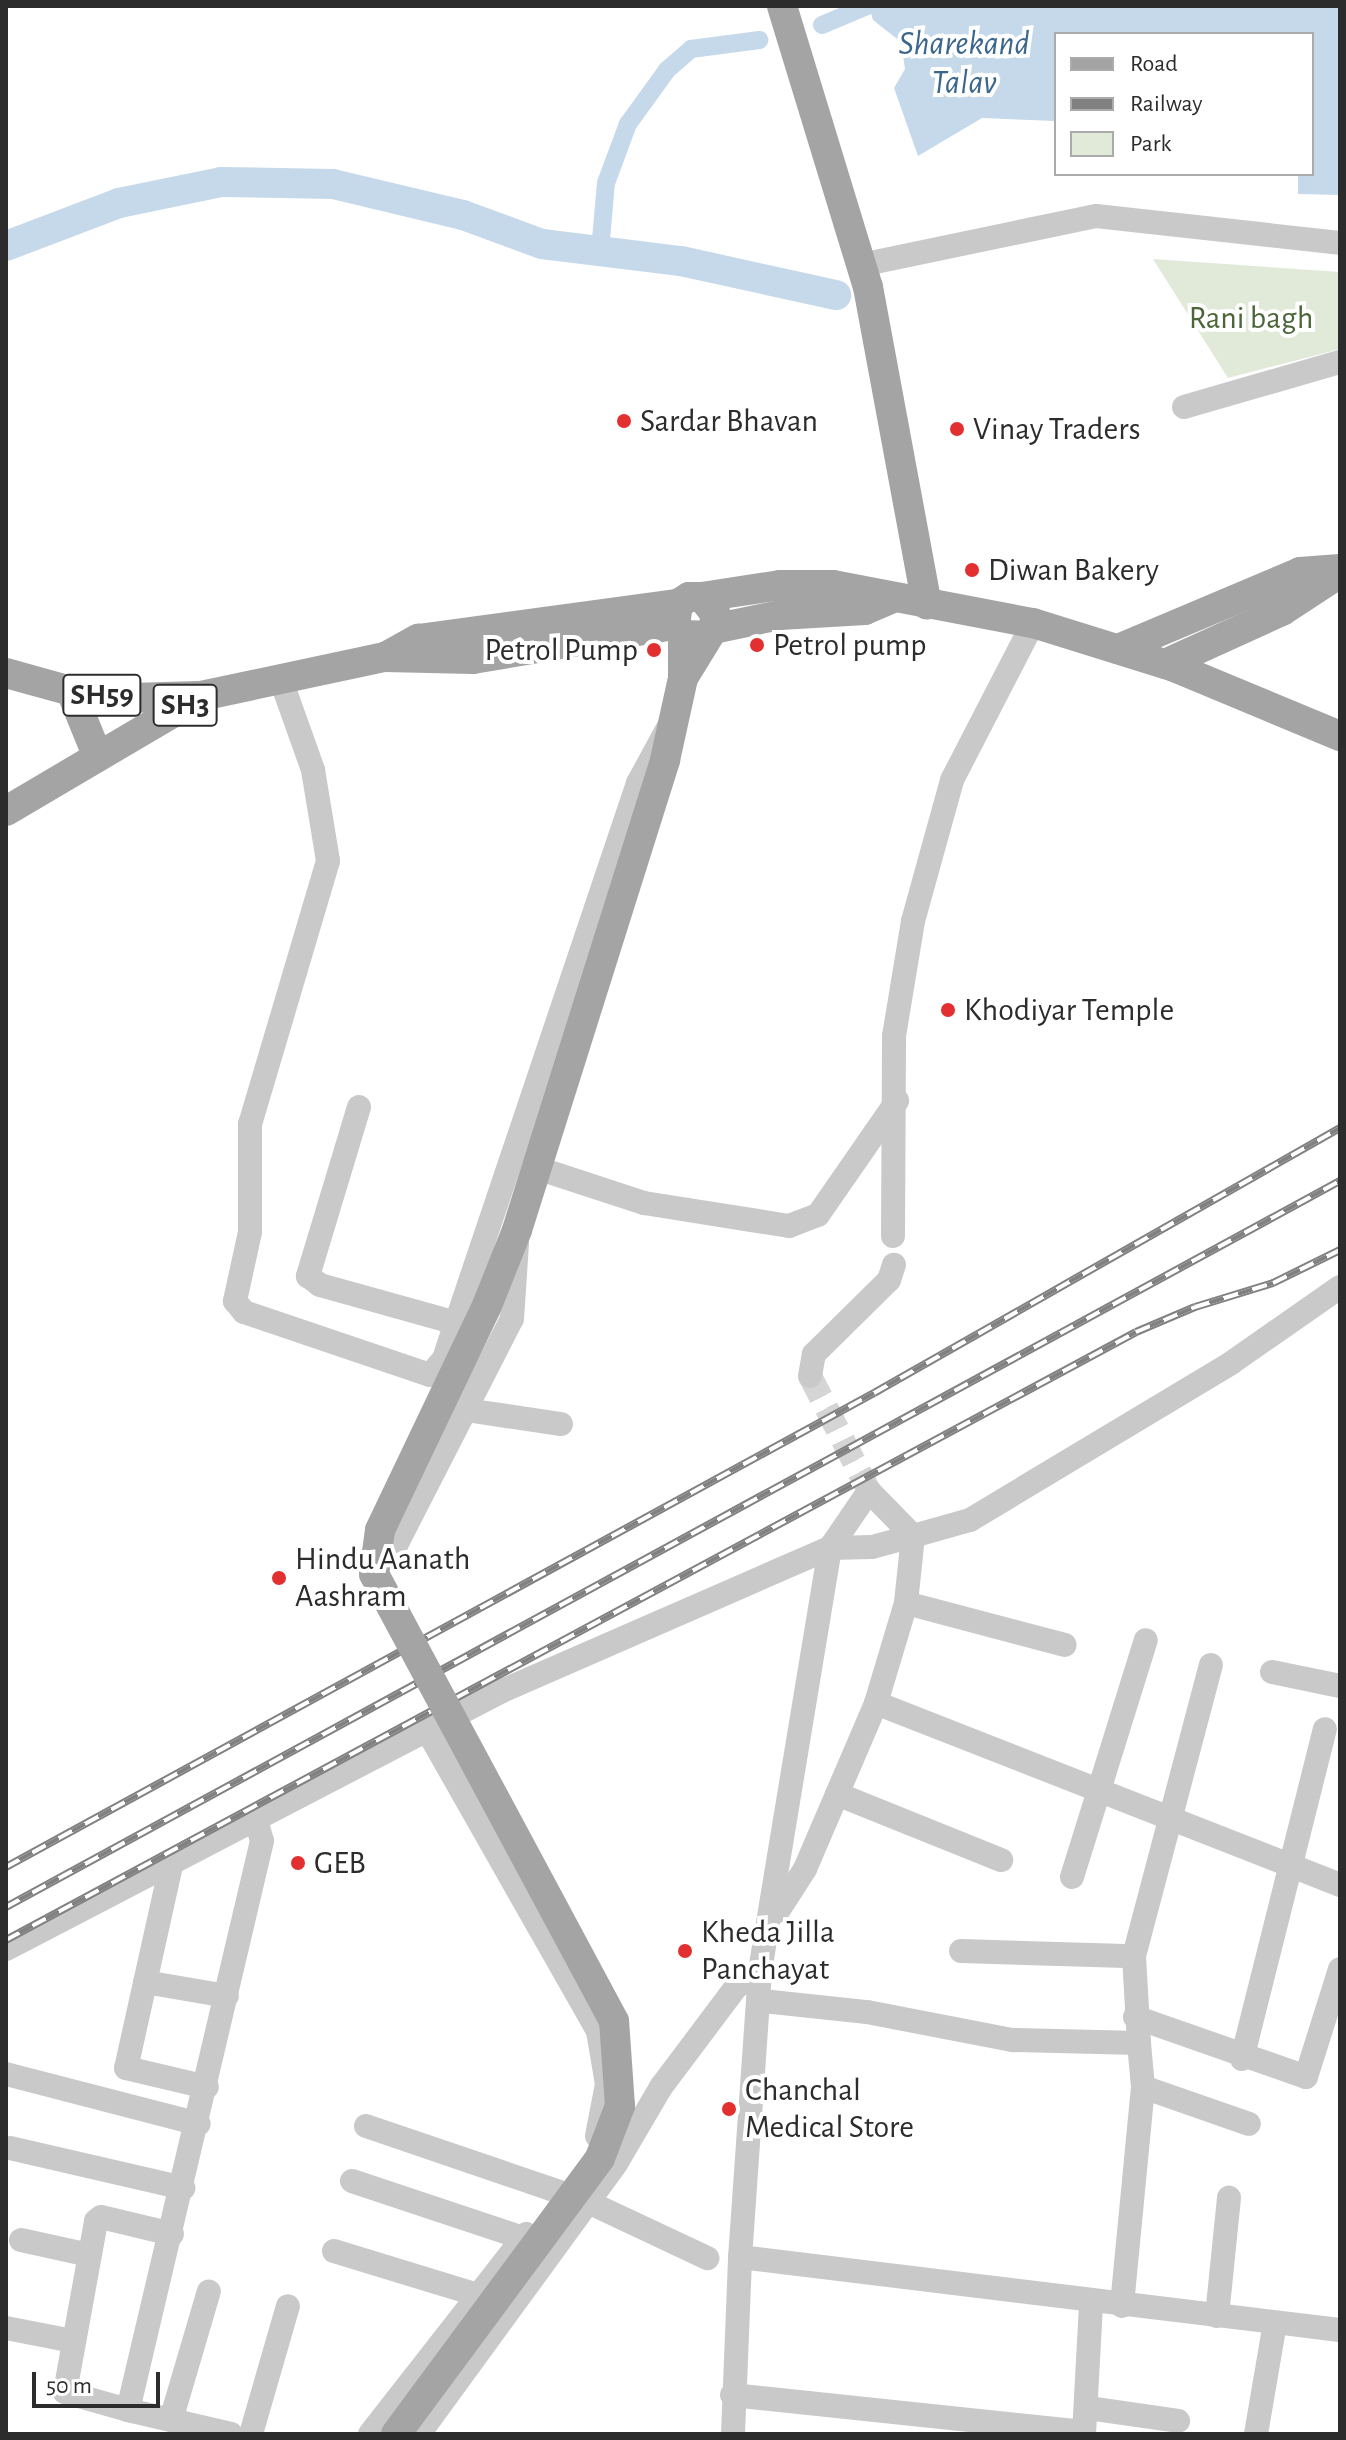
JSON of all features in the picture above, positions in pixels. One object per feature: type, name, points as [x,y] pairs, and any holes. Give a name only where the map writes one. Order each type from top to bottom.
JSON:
[{"type":"main road","points":[[782,6],[861,265],[927,605]]},
{"type":"main road","points":[[1118,649],[1300,572],[1340,571]]},
{"type":"main road","points":[[1165,664],[1282,611],[1340,571]]},
{"type":"main road","points":[[396,2434],[600,2158],[620,2106],[621,2059],[614,2021],[374,1574],[380,1530],[486,1308],[517,1230],[674,718],[693,621],[780,585],[833,585],[891,599],[1033,623],[1165,664],[1340,736]]},
{"type":"main road","name":"SH3","points":[[6,811],[201,696],[385,657],[473,659],[693,621]]},
{"type":"main road","name":"SH59","points":[[6,673],[71,691],[131,698],[201,696]]},
{"type":"main road","points":[[71,691],[98,757]]},
{"type":"street","points":[[861,265],[1096,216],[1340,243]]},
{"type":"street","points":[[1184,407],[1340,362]]},
{"type":"street","points":[[893,1236],[897,1101],[894,1036],[913,921],[952,780],[1033,623]]},
{"type":"street","points":[[281,680],[313,770],[328,861],[250,1124],[250,1232],[235,1301],[244,1312],[430,1375],[444,1359],[638,783],[674,718]]},
{"type":"street","points":[[537,1168],[644,1203],[789,1226],[818,1215],[897,1101]]},
{"type":"street","points":[[359,1107],[308,1276],[320,1285],[456,1323]]},
{"type":"street","points":[[391,1555],[512,1319],[517,1230]]},
{"type":"street","points":[[810,1376],[814,1354],[889,1280],[894,1265]]},
{"type":"street","points":[[6,1949],[427,1730],[830,1548],[872,1547],[970,1520],[1231,1363],[1340,1287]]},
{"type":"street","points":[[466,1410],[561,1424]]},
{"type":"street","points":[[733,2434],[732,2395],[740,2257],[762,2001],[760,1972],[771,1922],[830,1548],[869,1491],[913,1536]]},
{"type":"street","points":[[771,1922],[805,1869],[876,1703],[906,1603],[913,1536]]},
{"type":"street","points":[[906,1603],[1065,1645]]},
{"type":"street","points":[[1072,1877],[1146,1640]]},
{"type":"street","points":[[1122,2306],[1143,2087],[1135,2017],[1134,1956],[1167,1818],[1211,1665]]},
{"type":"street","points":[[1272,1672],[1340,1686]]},
{"type":"street","points":[[876,1703],[1098,1787],[1167,1818],[1340,1885]]},
{"type":"street","points":[[1242,2059],[1325,1729]]},
{"type":"street","points":[[370,2434],[560,2192],[598,2133],[607,2084],[604,2049],[590,2013],[427,1730]]},
{"type":"street","points":[[837,1794],[1001,1860]]},
{"type":"street","points":[[128,2410],[199,2124],[262,1841],[255,1817]]},
{"type":"street","points":[[172,1861],[126,2068],[207,2087]]},
{"type":"street","points":[[961,1951],[1134,1956]]},
{"type":"street","points":[[1135,2017],[1242,2059],[1306,2077],[1340,1969]]},
{"type":"street","points":[[419,2434],[588,2202],[670,2075],[736,1987],[760,1972]]},
{"type":"street","points":[[145,1982],[227,1996]]},
{"type":"street","points":[[762,2001],[867,2012],[1013,2040],[1139,2043]]},
{"type":"street","points":[[6,2074],[199,2124]]},
{"type":"street","points":[[1143,2087],[1249,2124]]},
{"type":"street","points":[[366,2126],[560,2192]]},
{"type":"street","points":[[10,2148],[183,2188]]},
{"type":"street","points":[[352,2181],[523,2238]]},
{"type":"street","points":[[1217,2316],[1229,2198]]},
{"type":"street","points":[[588,2202],[707,2258]]},
{"type":"street","points":[[172,2234],[97,2217],[65,2392],[231,2434]]},
{"type":"street","points":[[21,2240],[89,2255]]},
{"type":"street","points":[[334,2251],[478,2295]]},
{"type":"street","points":[[740,2257],[1091,2303],[1340,2330]]},
{"type":"street","points":[[171,2420],[209,2291]]},
{"type":"street","points":[[1085,2425],[1091,2303]]},
{"type":"street","points":[[251,2434],[288,2306]]},
{"type":"street","points":[[1256,2434],[1275,2323]]},
{"type":"street","points":[[6,2328],[73,2341]]},
{"type":"street","points":[[732,2395],[1085,2425],[1178,2421]]},
{"type":"green space","name":"Rani bagh","points":[[1153,259],[1340,272],[1340,349],[1228,378]]},
{"type":"water","name":"Sharekand Talav","points":[[869,6],[1340,6],[1340,195],[1298,194],[1298,176],[1314,176],[1314,32],[1054,32],[1054,121],[982,118],[918,156],[894,88],[905,69],[901,42],[873,20]]},
{"type":"waterway","points":[[822,25],[867,6]]},
{"type":"waterway","points":[[600,251],[606,183],[628,124],[667,70],[691,49],[759,40]]},
{"type":"waterway","points":[[6,246],[119,203],[221,182],[333,184],[463,215],[542,244],[681,261],[836,295]]},
{"type":"tunnel","points":[[810,1376],[869,1491]]},
{"type":"railway","points":[[6,1867],[874,1393],[1340,1128]]},
{"type":"railway","points":[[6,1907],[1340,1181]]},
{"type":"railway","points":[[6,1940],[1136,1332],[1195,1307],[1273,1283],[1340,1250]]},
{"type":"place","name":"Sardar Bhavan","points":[[624,421]]},
{"type":"place","name":"Vinay Traders","points":[[957,429]]},
{"type":"place","name":"Diwan Bakery","points":[[972,570]]},
{"type":"place","name":"Petrol pump","points":[[757,645]]},
{"type":"place","name":"Petrol Pump","points":[[654,650]]},
{"type":"place","name":"Khodiyar Temple","points":[[948,1010]]},
{"type":"place","name":"Hindu Aanath Aashram","points":[[279,1578]]},
{"type":"place","name":"GEB","points":[[298,1863]]},
{"type":"place","name":"Kheda Jilla Panchayat","points":[[685,1951]]},
{"type":"place","name":"Chanchal Medical Store","points":[[729,2109]]}]
